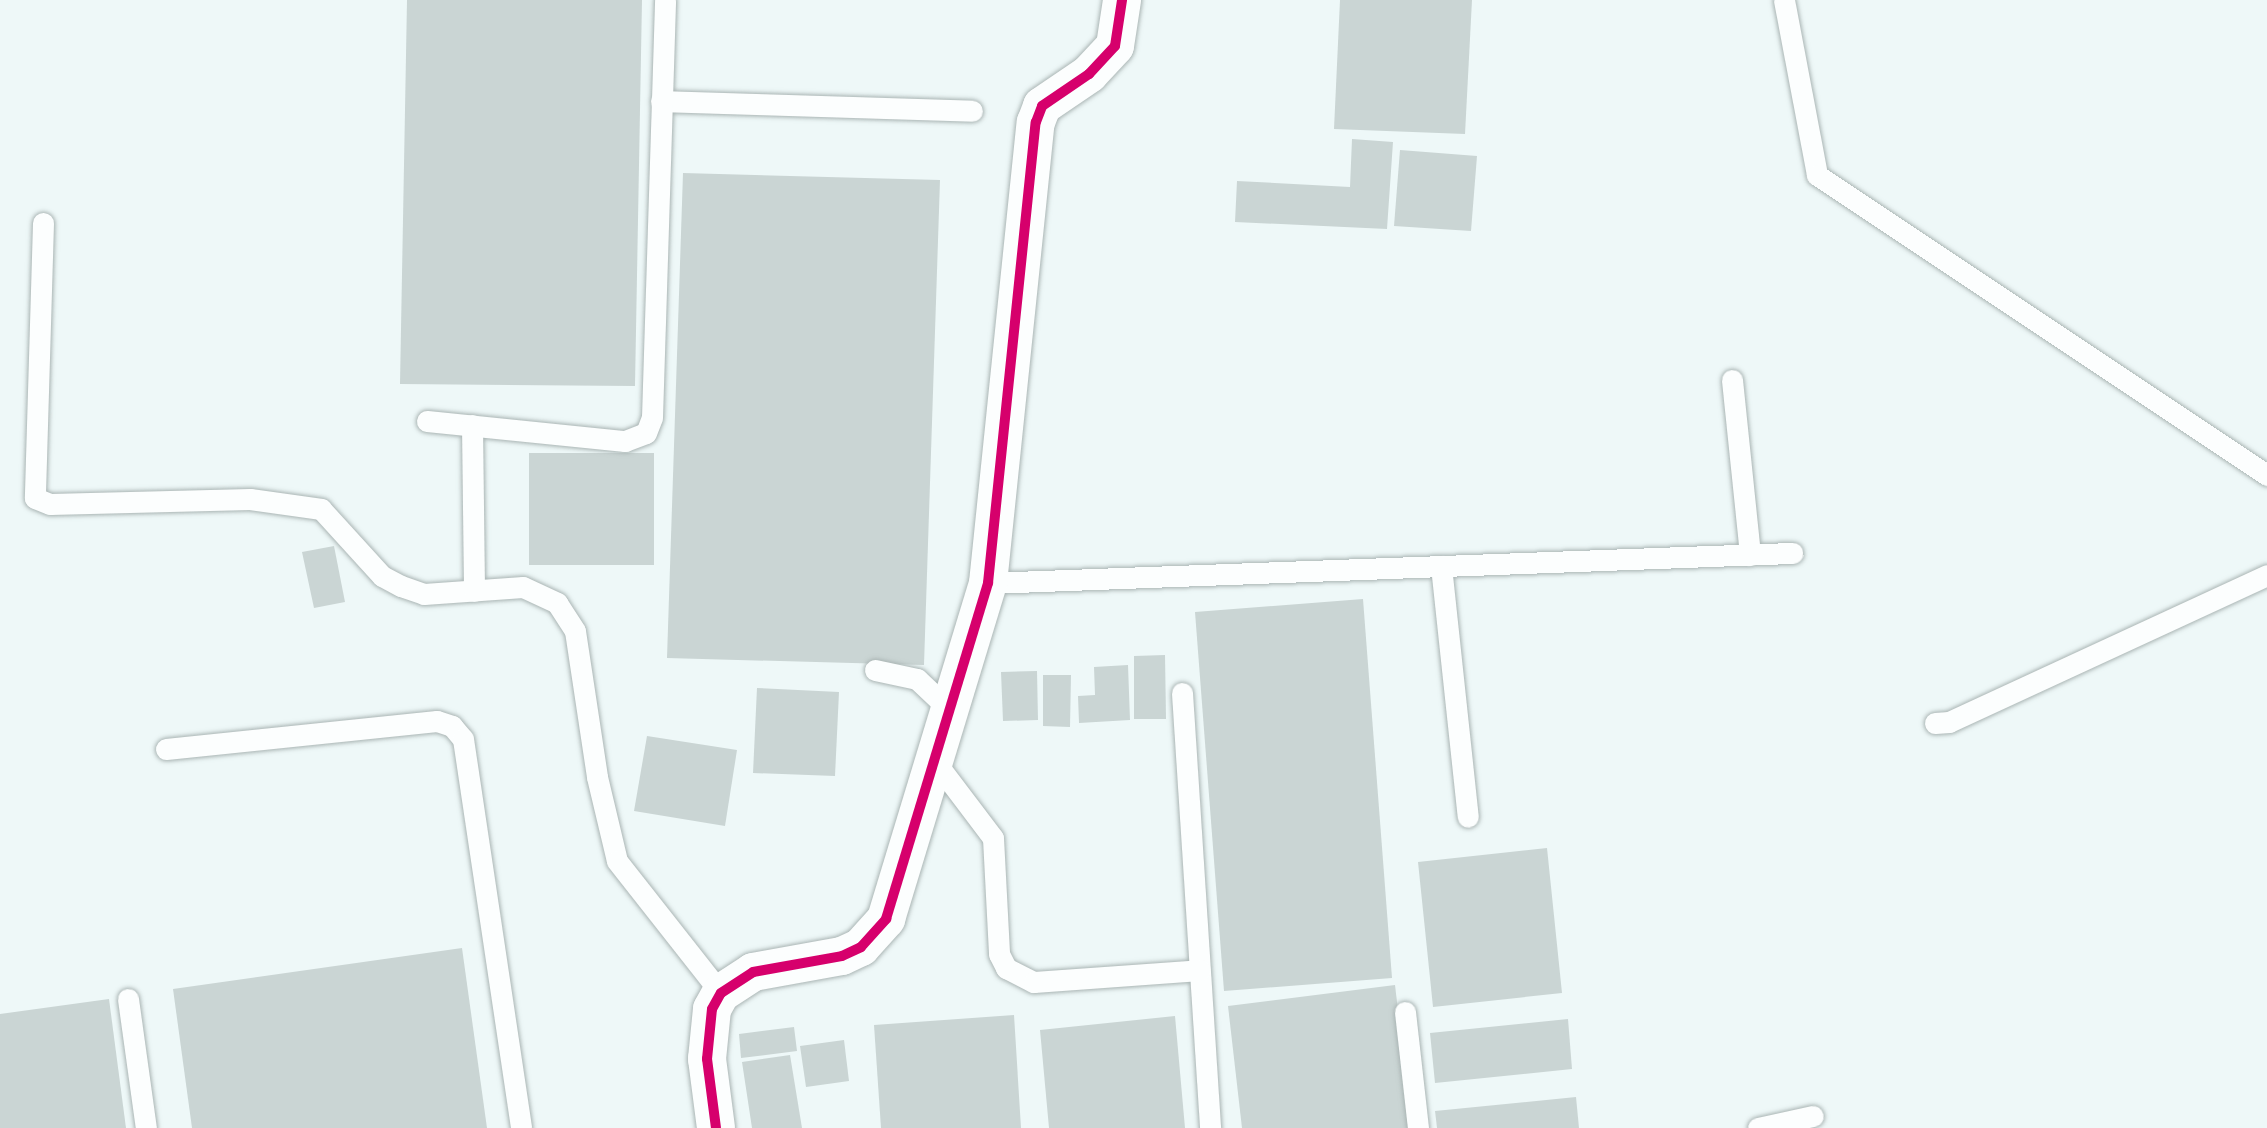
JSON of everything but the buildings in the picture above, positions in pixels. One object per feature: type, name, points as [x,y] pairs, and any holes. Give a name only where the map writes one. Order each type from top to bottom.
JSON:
[{"type":"street","points":[[716,1128],[707,1059],[712,1009],[721,993],[753,972],[842,956],[875,935],[937,764],[988,583],[1036,122],[1042,106],[1089,74],[1115,46],[1122,0]]},
{"type":"lane","points":[[427,421],[625,441],[646,433],[665,0]]},
{"type":"lane","points":[[1784,0],[1816,174],[2267,475]]},
{"type":"lane","points":[[661,101],[972,111]]},
{"type":"lane","points":[[43,223],[35,498],[50,504],[250,499],[309,506],[335,517],[382,576],[401,586],[425,594],[523,587],[557,603],[575,631],[597,777],[617,861],[721,993]]},
{"type":"lane","points":[[1732,380],[1750,555]]},
{"type":"lane","points":[[472,425],[474,591]]},
{"type":"lane","points":[[988,583],[1792,553]]},
{"type":"lane","points":[[1441,566],[1468,817]]},
{"type":"lane","points":[[1935,723],[1949,722],[2267,575]]},
{"type":"lane","points":[[875,670],[917,679],[953,713]]},
{"type":"lane","points":[[1182,693],[1210,1128]]},
{"type":"lane","points":[[166,749],[437,721],[452,726],[463,738],[521,1128]]},
{"type":"lane","points":[[937,764],[993,838],[999,954],[1006,968],[1034,982],[1200,970]]},
{"type":"lane","points":[[128,999],[146,1128]]},
{"type":"lane","points":[[1405,1012],[1418,1128]]},
{"type":"lane","points":[[1758,1128],[1813,1116]]},
{"type":"cycle path","points":[[716,1128],[707,1059],[712,1009],[721,993],[753,972],[842,956],[861,947],[886,919],[988,583],[1036,122],[1042,106],[1089,74],[1115,46],[1122,0]]}]
